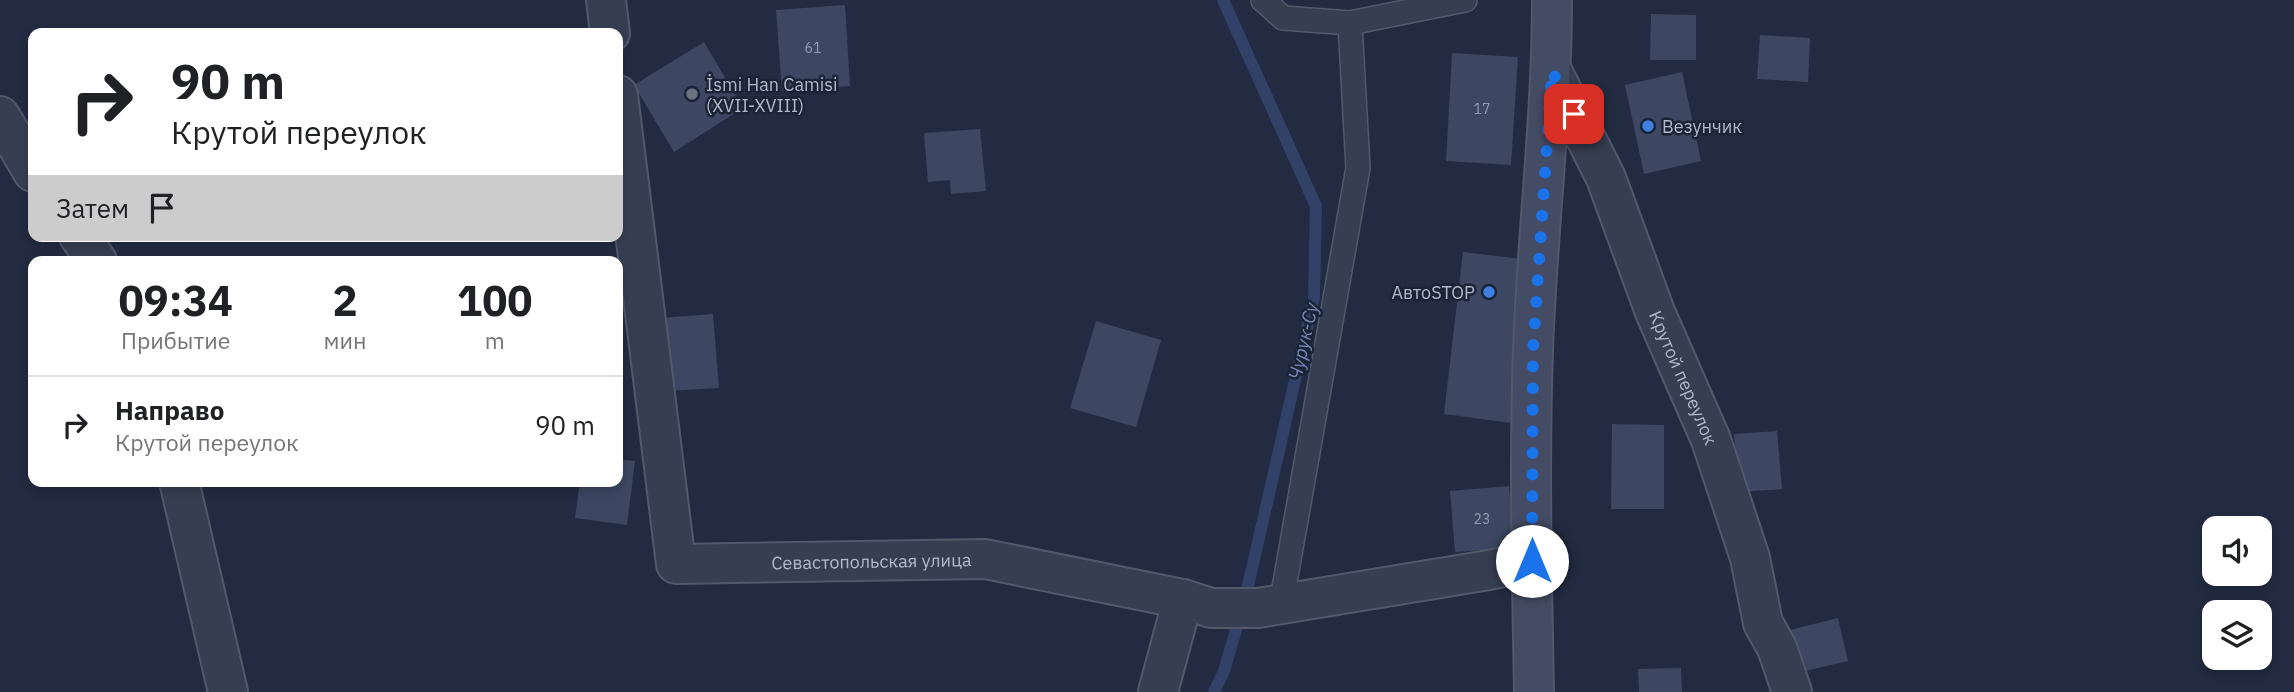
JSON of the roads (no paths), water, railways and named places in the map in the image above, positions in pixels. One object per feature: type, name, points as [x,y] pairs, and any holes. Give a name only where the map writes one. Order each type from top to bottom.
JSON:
[{"type":"main road","points":[[1534,692],[1533,350],[1552,71],[1552,0]]},
{"type":"street","points":[[606,0],[609,28]]},
{"type":"street","name":"Крутой переулок","points":[[1552,71],[1606,178],[1655,312],[1711,440],[1750,558],[1763,623],[1777,648],[1792,692]]},
{"type":"street","points":[[0,117],[28,164]]},
{"type":"street","name":"Севастопольская улица","points":[[623,135],[677,564],[985,559],[1197,603],[1269,607],[1532,561]]},
{"type":"street","points":[[180,487],[228,692]]},
{"type":"street","points":[[1158,692],[1197,603]]},
{"type":"lane","points":[[1264,0],[1283,18],[1350,23],[1465,0]]},
{"type":"lane","points":[[1269,607],[1358,168],[1350,23]]},
{"type":"waterway","name":"Чурук-Су","points":[[1214,692],[1224,671],[1245,599],[1314,297],[1316,206],[1223,0]]},
{"type":"place","name":"İsmi Han Camisi (XVII-XVIII)","points":[[692,94]]},
{"type":"place","name":"Везунчик","points":[[1648,126]]},
{"type":"place","name":"АвтоSTOP","points":[[1489,292]]}]
